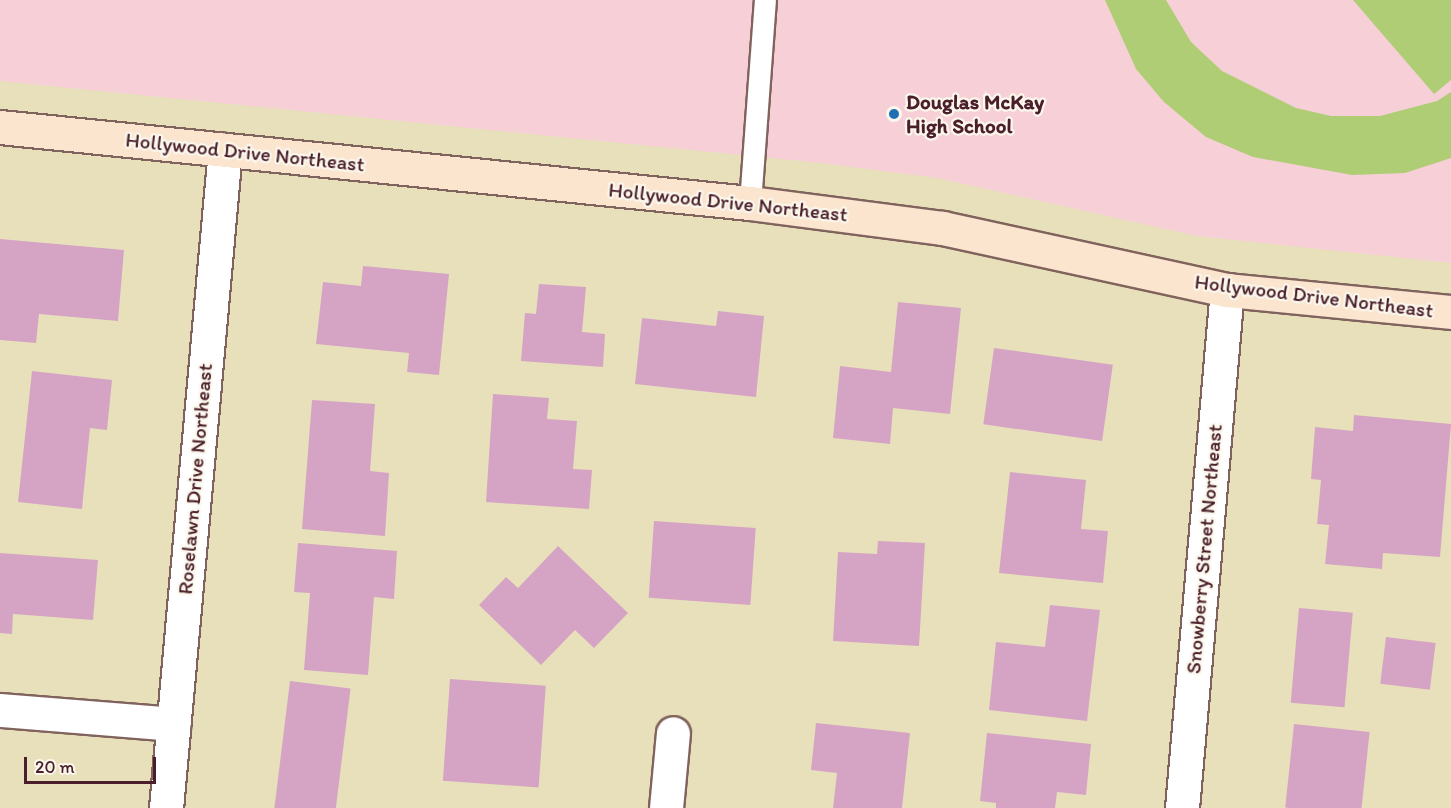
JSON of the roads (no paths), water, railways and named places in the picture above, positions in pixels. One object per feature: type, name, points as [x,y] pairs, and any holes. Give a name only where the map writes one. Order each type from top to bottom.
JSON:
[{"type":"street","name":"Hollywood Drive Northeast","points":[[0,127],[750,202],[942,228],[1227,290],[1451,312]]},
{"type":"street","name":"Roselawn Drive Northeast","points":[[166,808],[225,150]]},
{"type":"street","name":"Snowberry Street Northeast","points":[[1182,808],[1227,290]]},
{"type":"street","points":[[0,710],[172,724]]},
{"type":"street","points":[[666,808],[673,733]]},
{"type":"lane","points":[[750,202],[765,0]]},
{"type":"place","name":"Douglas McKay High School","points":[[894,114]]}]
